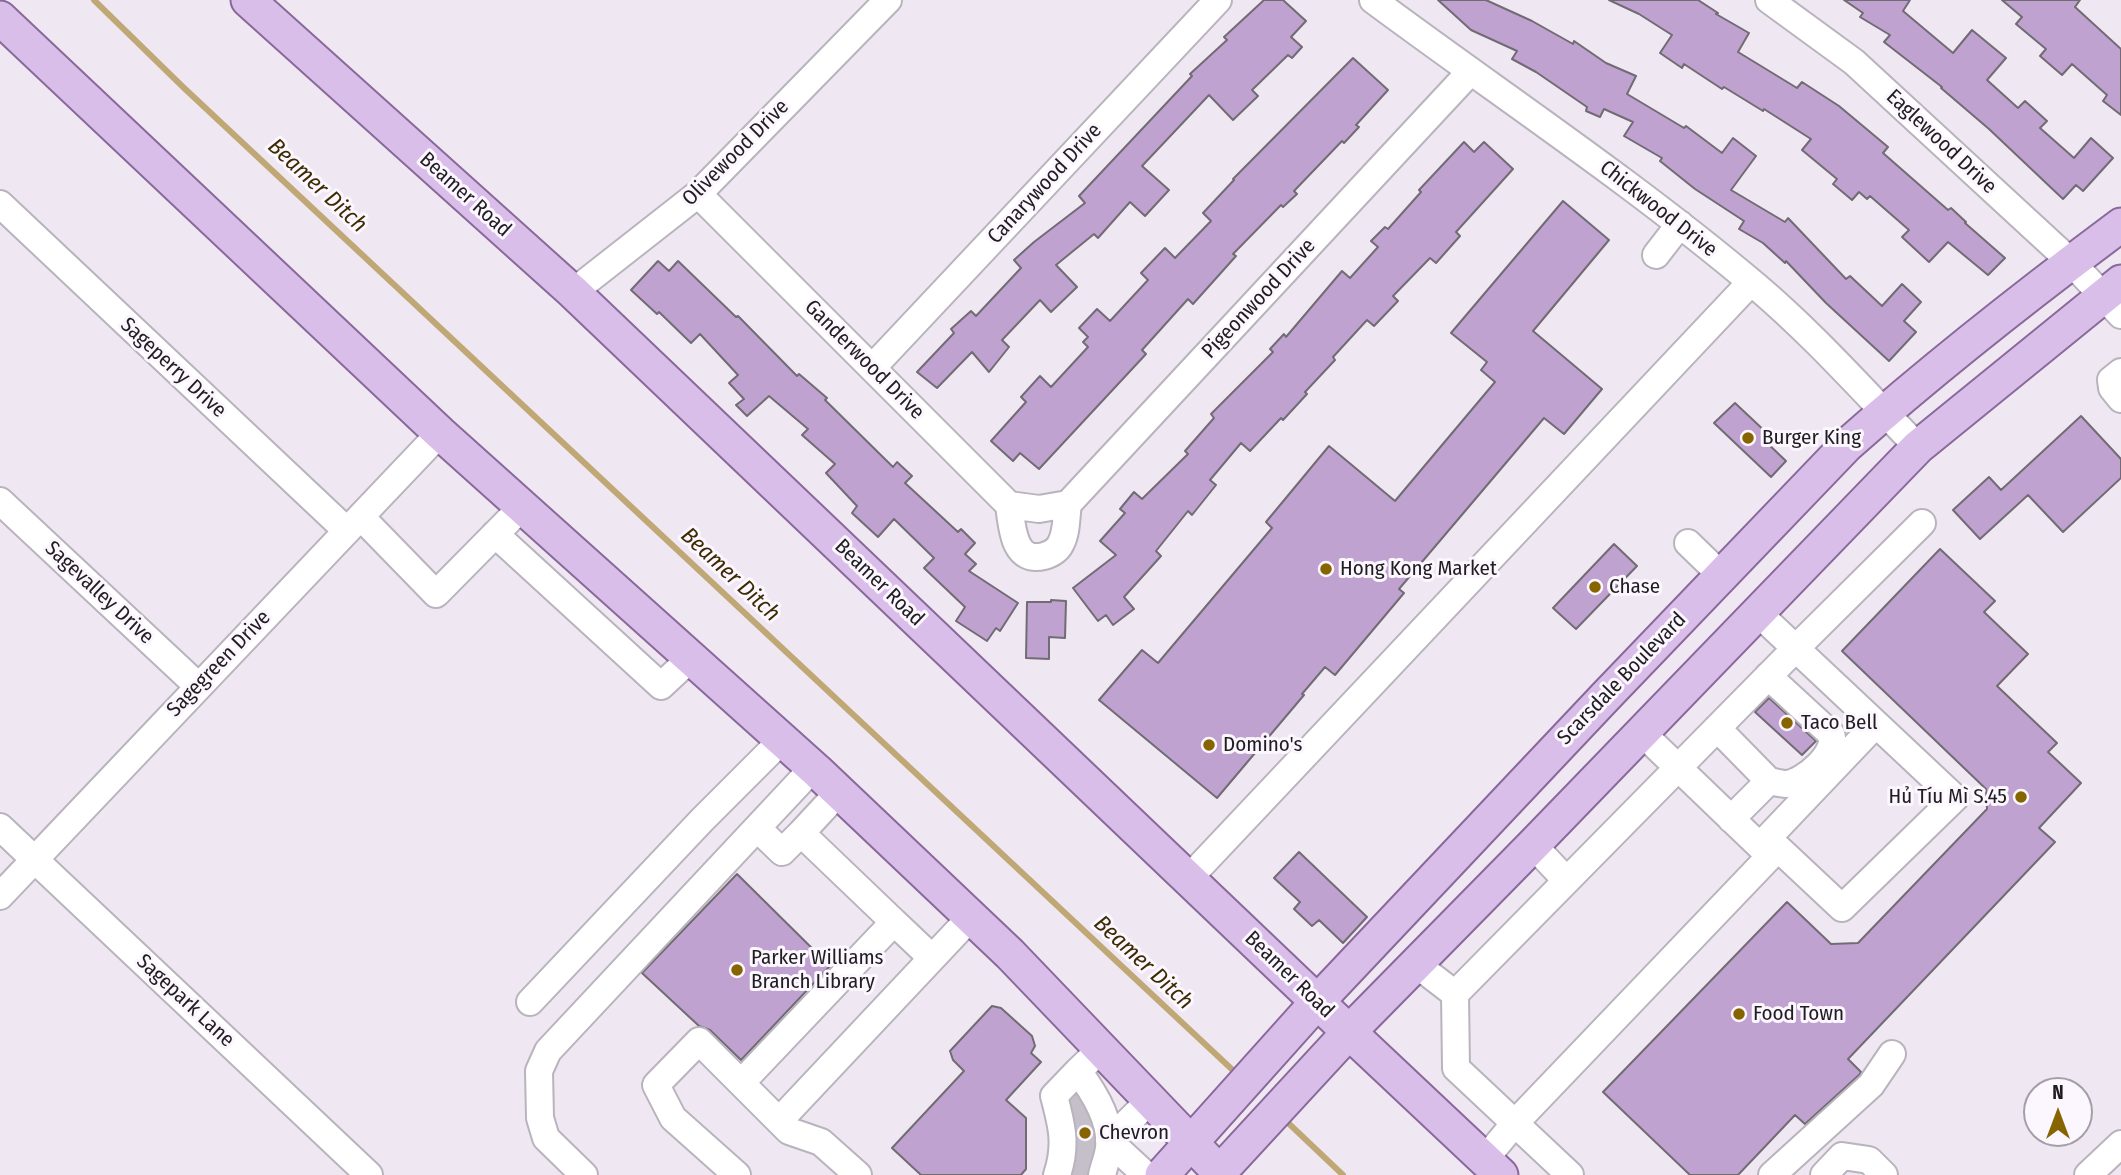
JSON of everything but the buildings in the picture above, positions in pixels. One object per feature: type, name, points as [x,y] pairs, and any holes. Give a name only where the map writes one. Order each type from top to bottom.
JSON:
[{"type":"main road","name":"Beamer Road","points":[[248,0],[573,292],[1188,879],[1341,1041],[1493,1167]]},
{"type":"main road","points":[[0,18],[440,433],[839,792],[1010,954],[1151,1099],[1202,1133],[1223,1170],[1341,1041],[1918,447],[2115,298]]},
{"type":"main road","name":"Scarsdale Boulevard","points":[[1162,1175],[1310,1010],[1846,446],[1884,412],[2121,225]]},
{"type":"main road","points":[[1721,575],[1758,613]]},
{"type":"street","name":"Olivewood Drive","points":[[573,292],[698,194],[888,0]]},
{"type":"street","name":"Canarywood Drive","points":[[872,368],[1218,0]]},
{"type":"street","name":"Chickwood Drive","points":[[1373,0],[1598,162],[1751,282],[1862,387],[1918,447]]},
{"type":"street","name":"Eaglewood Drive","points":[[1769,0],[1854,62],[2071,262],[2115,298]]},
{"type":"street","name":"Pigeonwood Drive","points":[[1068,504],[1470,72]]},
{"type":"street","name":"Ganderwood Drive","points":[[698,194],[1009,505]]},
{"type":"street","name":"Sageperry Drive","points":[[0,204],[354,524],[436,594],[495,534]]},
{"type":"street","points":[[1656,255],[1680,224]]},
{"type":"street","points":[[1188,879],[1751,282]]},
{"type":"street","points":[[2121,373],[2111,380],[2112,388],[2121,399]]},
{"type":"street","name":"Sagegreen Drive","points":[[0,896],[440,433]]},
{"type":"street","name":"Sagevalley Drive","points":[[0,501],[198,686]]},
{"type":"street","points":[[1068,504],[1062,541],[1057,550],[1038,557],[1020,550],[1014,541],[1009,505],[1039,509],[1068,504]]},
{"type":"street","points":[[522,507],[495,534],[661,686],[691,658]]},
{"type":"street","points":[[1570,1175],[1456,1068],[1455,994],[1922,523]]},
{"type":"street","points":[[1688,543],[1721,575]]},
{"type":"street","points":[[1758,613],[1955,798],[1842,908],[1778,848],[1765,851]]},
{"type":"street","points":[[1717,728],[1769,781],[1786,784],[1808,775],[1831,750],[1834,741],[1830,734],[1768,676]]},
{"type":"street","points":[[1493,1167],[1515,1123],[1765,851],[1876,724]]},
{"type":"street","points":[[1642,733],[1765,851]]},
{"type":"street","points":[[530,1002],[782,740]]},
{"type":"street","points":[[584,1175],[546,1138],[540,1118],[539,1071],[548,1051],[813,768]]},
{"type":"street","points":[[1731,819],[1769,781]]},
{"type":"street","points":[[757,828],[782,852],[839,792]]},
{"type":"street","name":"Sagepark Lane","points":[[0,827],[369,1175]]},
{"type":"street","points":[[801,833],[932,958]]},
{"type":"street","points":[[1533,845],[1566,880]]},
{"type":"street","points":[[779,1121],[971,917]]},
{"type":"street","points":[[741,1083],[894,922]]},
{"type":"street","points":[[1416,964],[1455,994]]},
{"type":"street","points":[[737,1175],[673,1118],[656,1085],[699,1041],[789,1131],[821,1142],[858,1175]]},
{"type":"street","points":[[1102,1048],[1081,1130],[1102,1175]]},
{"type":"street","points":[[1772,1175],[1871,1085],[1892,1054]]},
{"type":"street","points":[[1081,1130],[1151,1099]]},
{"type":"street","points":[[1081,1130],[1146,1175]]},
{"type":"street","points":[[2088,1175],[2121,1144]]},
{"type":"street","points":[[1824,1175],[1842,1156],[1877,1168]]},
{"type":"waterway","name":"Beamer Ditch","points":[[94,0],[183,87],[1238,1075]]},
{"type":"waterway","name":"Beamer Ditch","points":[[1284,1119],[1343,1175]]},
{"type":"tunnel","points":[[1069,1112],[1089,1103]]},
{"type":"tunnel","points":[[1074,1129],[1094,1125]]},
{"type":"tunnel","points":[[1075,1147],[1096,1148]]},
{"type":"tunnel","points":[[1073,1168],[1093,1174]]},
{"type":"place","name":"Burger King","points":[[1748,438]]},
{"type":"place","name":"Hong Kong Market","points":[[1326,569]]},
{"type":"place","name":"Chase","points":[[1595,587]]},
{"type":"place","name":"Taco Bell","points":[[1787,723]]},
{"type":"place","name":"Domino's","points":[[1209,745]]},
{"type":"place","name":"Hủ Tíu Mì S.45","points":[[2021,797]]},
{"type":"place","name":"Parker Williams Branch Library","points":[[737,970]]},
{"type":"place","name":"Food Town","points":[[1739,1014]]},
{"type":"place","name":"Chevron","points":[[1085,1133]]}]
